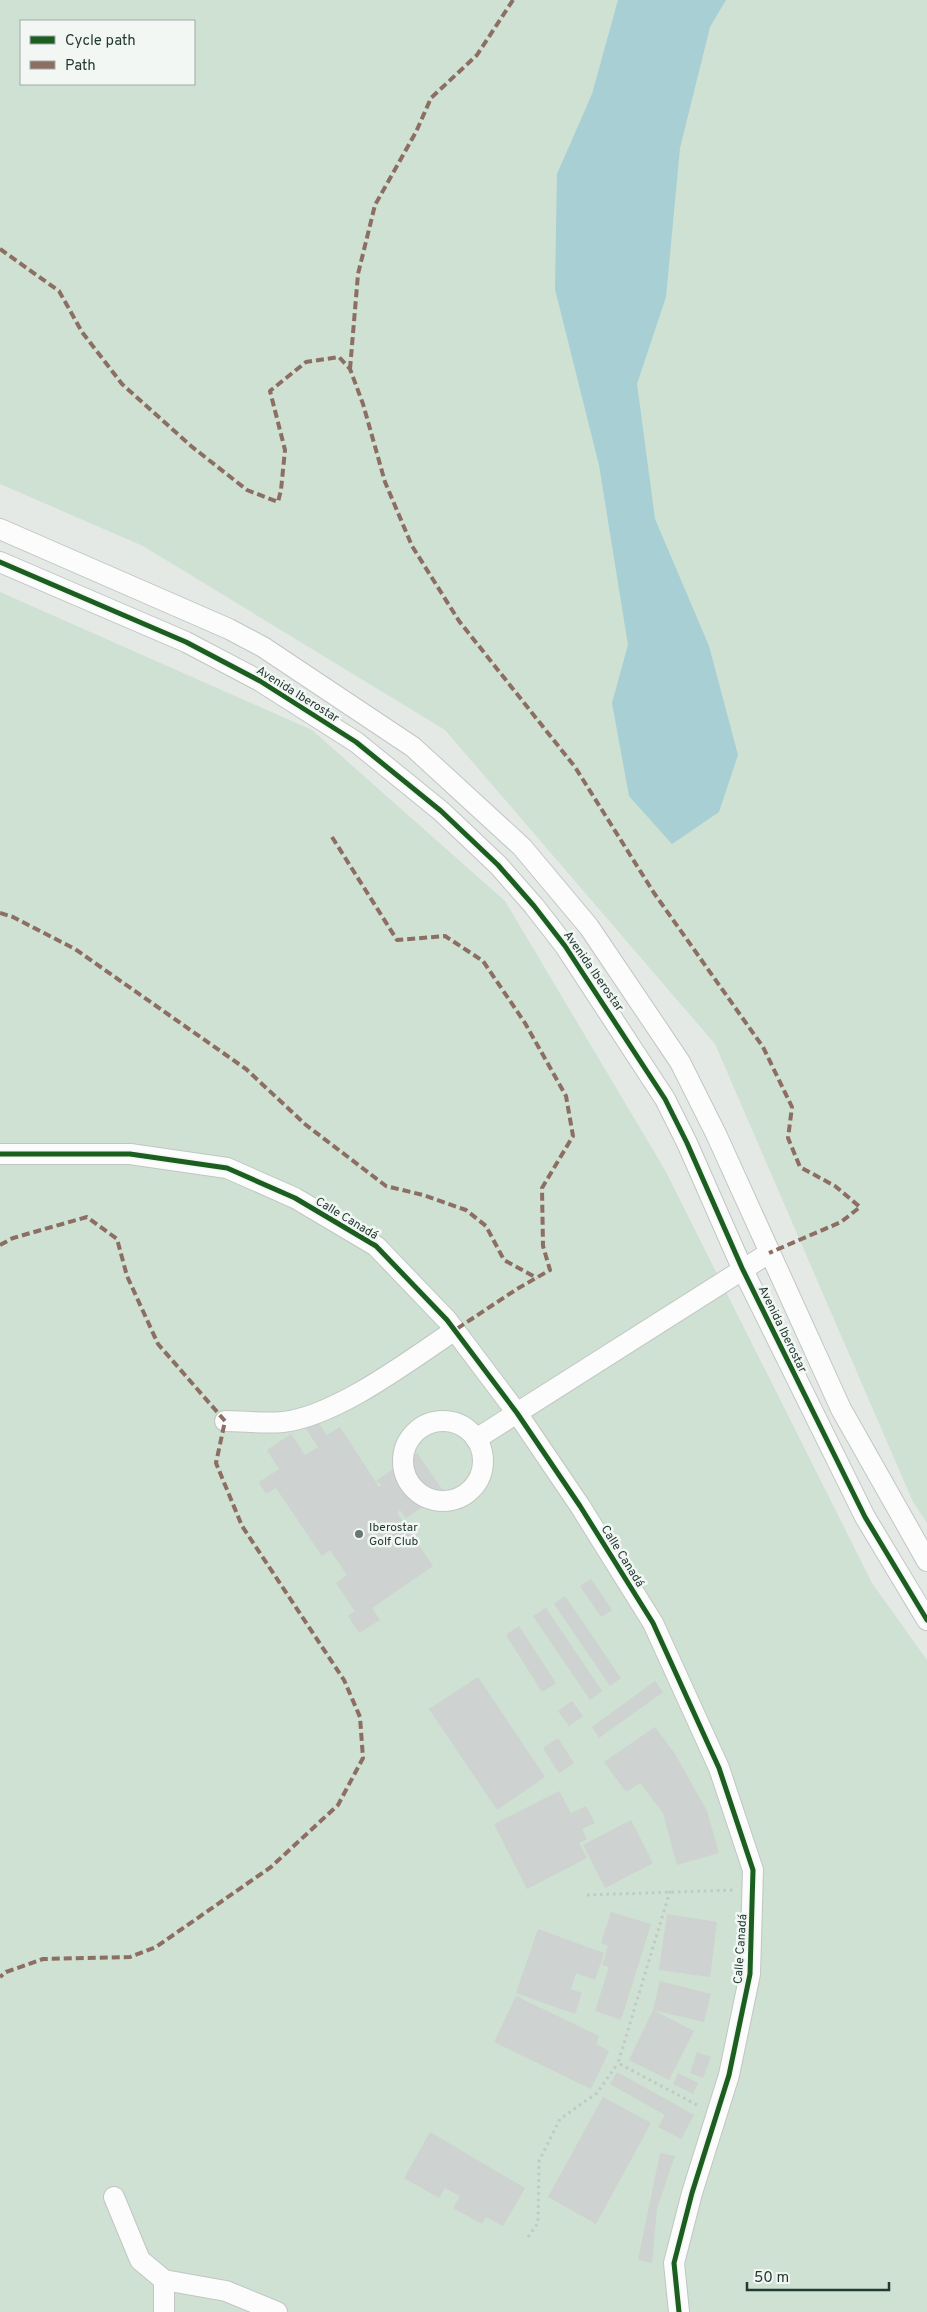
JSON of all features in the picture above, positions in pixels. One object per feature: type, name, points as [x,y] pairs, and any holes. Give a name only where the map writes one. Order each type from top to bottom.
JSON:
[{"type":"street","name":"Avenida Iberostar","points":[[0,530],[229,629],[263,647],[413,747],[483,809],[522,848],[589,927],[662,1034],[698,1098],[841,1409],[927,1561]]},
{"type":"street","name":"Avenida Iberostar","points":[[0,562],[186,642],[260,681],[356,742],[448,818],[498,866],[534,906],[565,946],[631,1044],[665,1099],[687,1142],[742,1268],[865,1518],[927,1620]]},
{"type":"street","name":"Calle Canadá","points":[[0,1154],[130,1154],[227,1168],[295,1198],[376,1246],[455,1330],[517,1413],[580,1506],[653,1623],[719,1768],[753,1870],[750,1974],[729,2075],[692,2193],[674,2263],[679,2312]]},
{"type":"street","points":[[476,1439],[742,1268],[769,1253]]},
{"type":"street","points":[[225,1421],[284,1422],[327,1409],[384,1378],[455,1330]]},
{"type":"street","points":[[114,2197],[140,2260],[164,2280],[226,2291],[277,2312]]},
{"type":"street","points":[[164,2280],[164,2312]]},
{"type":"path","points":[[587,1895],[753,1889]]},
{"type":"path","points":[[528,2237],[538,2223],[539,2161],[560,2119],[596,2093],[618,2062],[670,1891]]},
{"type":"path","points":[[618,2062],[716,2116]]},
{"type":"green space","points":[[0,0],[927,0],[927,1523],[913,1502],[715,1044],[445,730],[143,546],[0,484]]},
{"type":"green space","points":[[0,592],[312,730],[505,901],[665,1170],[872,1583],[927,1660],[927,2312],[0,2312]]},
{"type":"water","points":[[618,0],[726,0],[710,27],[680,148],[666,297],[637,384],[655,519],[709,646],[738,755],[719,812],[672,844],[629,796],[612,703],[628,645],[599,465],[555,289],[557,174],[592,94]]},
{"type":"building","name":"Iberostar Golf Club","points":[[317,1421],[327,1435],[340,1427],[379,1487],[382,1485],[376,1481],[417,1453],[444,1492],[406,1518],[400,1510],[397,1513],[433,1566],[372,1608],[380,1620],[359,1633],[348,1616],[355,1611],[336,1583],[347,1575],[330,1550],[322,1556],[276,1488],[266,1494],[259,1482],[279,1469],[267,1450],[291,1434],[305,1455],[318,1447],[306,1429]]},
{"type":"building","points":[[591,1579],[612,1610],[601,1617],[580,1586]]},
{"type":"building","points":[[565,1596],[621,1678],[610,1686],[554,1604]]},
{"type":"building","points":[[546,1608],[602,1691],[590,1700],[533,1616]]},
{"type":"building","points":[[519,1626],[556,1683],[542,1692],[506,1635]]},
{"type":"building","points":[[478,1677],[545,1777],[497,1810],[429,1709]]},
{"type":"building","points":[[655,1681],[663,1692],[599,1738],[592,1727]]},
{"type":"building","points":[[572,1701],[583,1716],[569,1726],[558,1711]]},
{"type":"building","points":[[655,1727],[675,1754],[707,1811],[719,1853],[677,1865],[663,1813],[640,1783],[626,1792],[604,1762]]},
{"type":"building","points":[[558,1738],[574,1763],[559,1773],[543,1748]]},
{"type":"building","points":[[559,1791],[571,1813],[586,1806],[595,1823],[582,1829],[587,1839],[579,1843],[587,1858],[527,1889],[494,1824]]},
{"type":"building","points":[[631,1820],[653,1863],[605,1888],[583,1845]]},
{"type":"building","points":[[611,1912],[651,1924],[621,2020],[595,2011],[609,1967],[602,1965],[608,1946],[601,1943]]},
{"type":"building","points":[[667,1914],[717,1922],[710,1977],[659,1970]]},
{"type":"building","points":[[538,1929],[604,1953],[595,1980],[576,1973],[571,1989],[582,1993],[575,2014],[516,1993]]},
{"type":"building","points":[[660,1981],[711,1994],[704,2022],[653,2010]]},
{"type":"building","points":[[516,1996],[599,2036],[596,2044],[609,2051],[591,2089],[494,2042]]},
{"type":"building","points":[[653,2010],[694,2031],[669,2080],[629,2060]]},
{"type":"building","points":[[697,2052],[711,2057],[703,2078],[690,2073]]},
{"type":"building","points":[[617,2072],[694,2115],[681,2139],[658,2127],[665,2115],[610,2084]]},
{"type":"building","points":[[678,2073],[698,2083],[693,2094],[673,2084]]},
{"type":"building","points":[[603,2097],[651,2123],[596,2224],[548,2197]]},
{"type":"building","points":[[430,2132],[525,2188],[503,2226],[486,2217],[482,2224],[453,2208],[460,2196],[445,2188],[439,2198],[404,2178]]},
{"type":"building","points":[[660,2153],[675,2156],[657,2208],[652,2263],[638,2260]]},
{"type":"marked path","points":[[350,369],[358,274],[375,205],[416,132],[431,98],[477,55],[513,0]]},
{"type":"marked path","points":[[0,249],[59,291],[82,332],[122,384],[191,446],[247,490],[278,502],[285,450],[270,391],[306,362],[339,357],[350,369],[363,404],[385,482],[412,546],[459,621],[575,767],[654,893],[763,1047],[792,1107],[788,1138],[800,1167],[835,1186],[860,1207],[841,1222],[769,1253]]},
{"type":"marked path","points":[[332,837],[397,940],[445,936],[483,961],[525,1023],[566,1096],[573,1136],[542,1188],[543,1246],[550,1270],[517,1289],[455,1330]]},
{"type":"marked path","points":[[0,913],[13,917],[75,949],[246,1069],[306,1125],[386,1186],[423,1195],[466,1210],[486,1226],[504,1260],[537,1278]]},
{"type":"marked path","points":[[0,1245],[13,1238],[87,1217],[117,1239],[127,1276],[158,1344],[225,1421],[216,1463],[242,1526],[344,1680],[360,1717],[363,1758],[338,1805],[271,1867],[156,1947],[130,1957],[43,1959],[6,1972],[0,1977]]},
{"type":"cycle path","points":[[0,562],[186,642],[260,681],[356,742],[441,811],[498,865],[534,906],[565,946],[665,1099],[687,1143],[742,1268],[865,1517],[927,1620]]},
{"type":"cycle path","points":[[0,1154],[130,1154],[227,1168],[295,1198],[376,1246],[447,1320],[517,1413],[580,1506],[653,1623],[719,1768],[753,1870],[750,1974],[729,2075],[692,2193],[674,2263],[679,2312]]},
{"type":"place","name":"Iberostar Golf Club","points":[[359,1534]]}]
